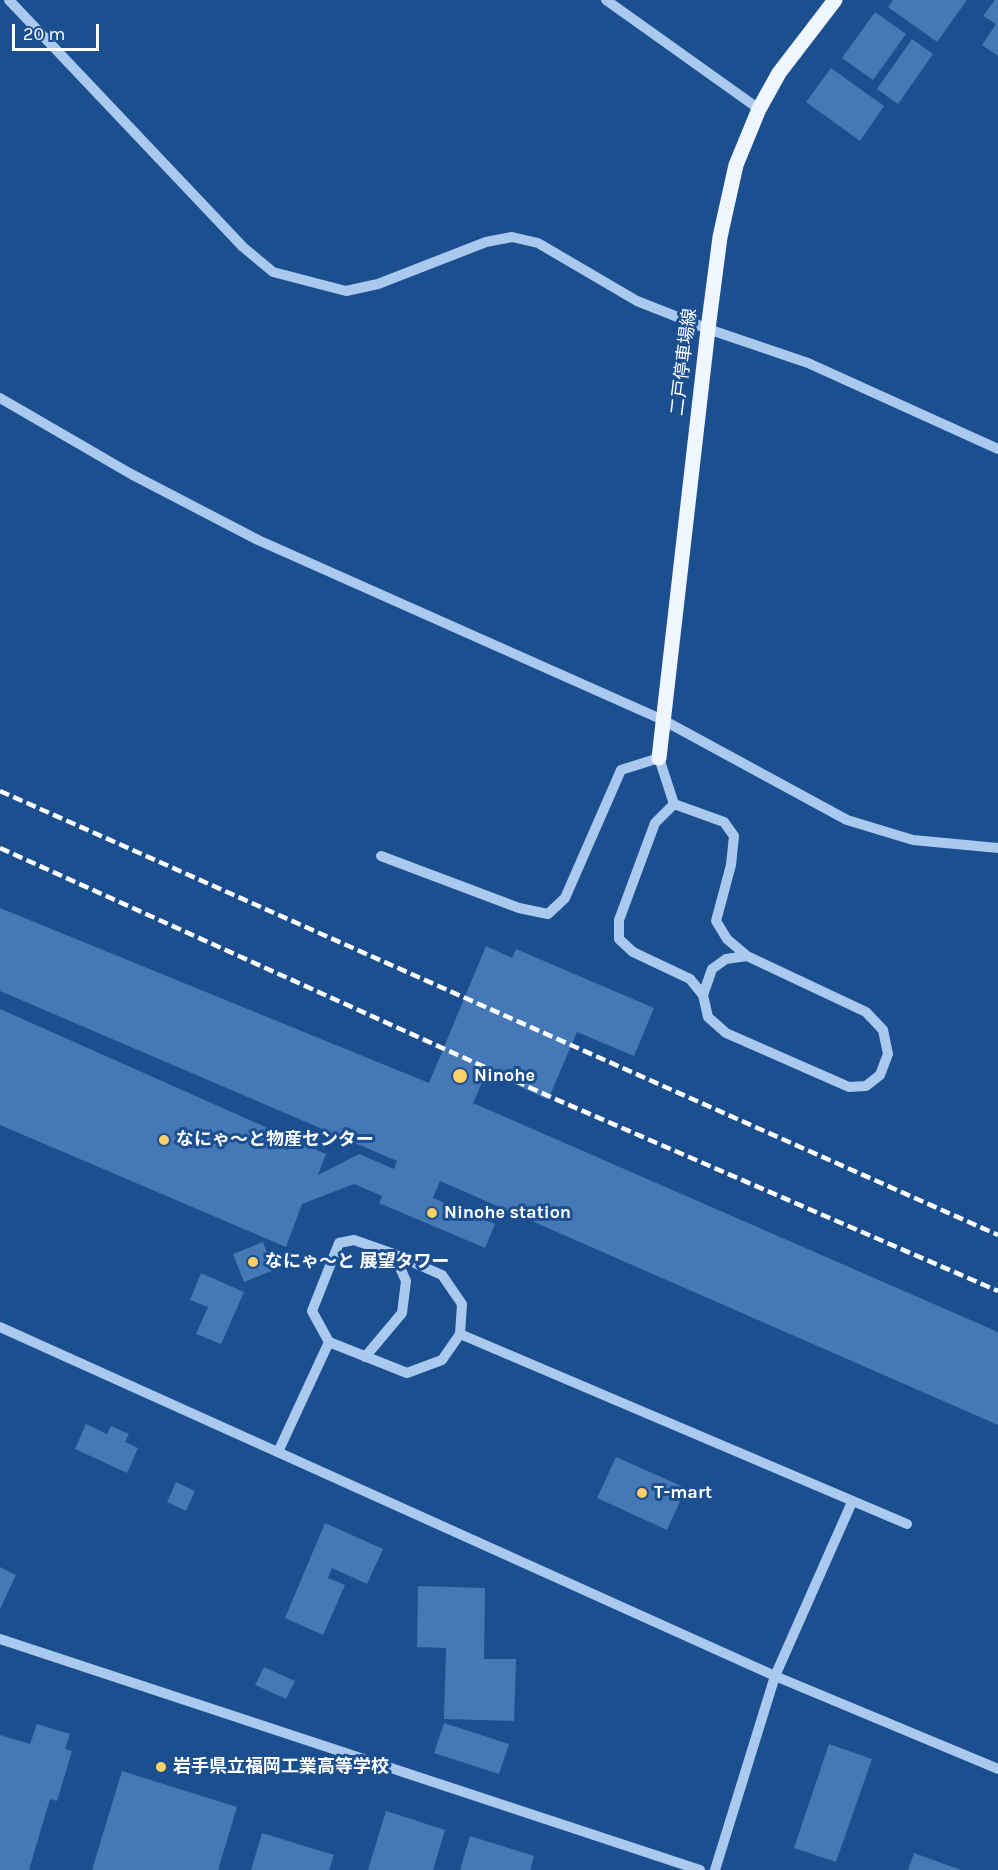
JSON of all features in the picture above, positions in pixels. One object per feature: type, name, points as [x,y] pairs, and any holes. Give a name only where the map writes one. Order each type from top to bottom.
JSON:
[{"type":"main road","name":"二戸停車場線","points":[[659,758],[708,329],[720,237],[736,165],[759,110],[779,73],[835,0]]},
{"type":"street","points":[[9,0],[243,247],[273,272],[346,291],[378,284],[486,242],[512,237],[538,243],[637,301],[708,329],[808,363],[998,449]]},
{"type":"street","points":[[606,0],[759,110]]},
{"type":"street","points":[[0,398],[131,474],[258,540],[663,720],[847,820],[913,840],[998,848]]},
{"type":"street","points":[[381,856],[519,908],[548,914],[565,898],[621,770],[659,758],[674,804]]},
{"type":"street","points":[[674,804],[724,822],[734,836],[731,865],[716,921],[727,939],[747,956],[866,1012],[883,1029],[888,1054],[880,1075],[866,1086],[849,1087],[726,1033],[708,1017],[703,995],[690,979],[633,952],[619,939],[619,920],[655,823],[674,804]]},
{"type":"street","points":[[703,995],[712,969],[726,959],[747,956]]},
{"type":"street","points":[[354,1240],[442,1275],[462,1304],[460,1334],[442,1360],[407,1373],[329,1341],[312,1311],[339,1243],[354,1240]]},
{"type":"street","points":[[365,1356],[402,1313],[406,1281],[394,1254]]},
{"type":"street","points":[[0,1328],[775,1676],[998,1769]]},
{"type":"street","points":[[460,1334],[907,1524]]},
{"type":"street","points":[[278,1452],[329,1341]]},
{"type":"street","points":[[715,1870],[775,1676],[852,1502]]},
{"type":"street","points":[[0,1639],[700,1870]]},
{"type":"building","points":[[893,0],[967,0],[937,42],[888,7]]},
{"type":"building","points":[[995,0],[998,0],[998,56],[982,45],[996,24],[983,16]]},
{"type":"building","points":[[875,12],[906,34],[873,80],[842,58]]},
{"type":"building","points":[[912,39],[933,54],[898,104],[877,89]]},
{"type":"building","points":[[831,68],[884,106],[860,141],[806,102]]},
{"type":"building","points":[[0,908],[429,1083],[486,946],[512,958],[516,949],[654,1008],[634,1056],[577,1032],[548,1100],[487,1071],[473,1103],[998,1332],[998,1425],[440,1181],[433,1198],[495,1224],[485,1248],[379,1203],[382,1196],[354,1184],[302,1204],[286,1247],[0,1125],[0,1009],[326,1154],[318,1175],[359,1154],[394,1169],[397,1161],[0,991]]},
{"type":"building","name":"なにゃ～と 展望タワー","points":[[263,1242],[274,1270],[244,1282],[233,1254]]},
{"type":"building","points":[[201,1273],[244,1292],[221,1344],[196,1334],[208,1307],[190,1300]]},
{"type":"building","points":[[86,1424],[107,1434],[111,1426],[129,1434],[125,1442],[138,1448],[127,1473],[75,1449]]},
{"type":"building","name":"T-mart","points":[[616,1457],[686,1488],[667,1530],[597,1498]]},
{"type":"building","points":[[176,1482],[195,1491],[186,1511],[167,1502]]},
{"type":"building","points":[[325,1523],[383,1549],[367,1584],[332,1568],[328,1578],[345,1585],[323,1635],[285,1618]]},
{"type":"building","points":[[0,1567],[16,1575],[0,1609]]},
{"type":"building","points":[[418,1586],[485,1588],[484,1659],[516,1659],[514,1721],[444,1719],[446,1648],[417,1647]]},
{"type":"building","points":[[264,1667],[295,1681],[286,1699],[255,1685]]},
{"type":"building","points":[[444,1723],[509,1744],[499,1774],[434,1753]]},
{"type":"building","points":[[37,1724],[70,1734],[65,1749],[72,1751],[57,1801],[50,1799],[29,1870],[0,1870],[0,1735],[30,1744]]},
{"type":"building","points":[[829,1744],[872,1759],[836,1862],[794,1848]]},
{"type":"building","points":[[122,1771],[237,1807],[218,1870],[92,1870]]},
{"type":"building","points":[[386,1811],[445,1830],[433,1870],[368,1870]]},
{"type":"building","points":[[262,1833],[334,1855],[329,1870],[251,1870]]},
{"type":"building","points":[[470,1836],[534,1856],[530,1870],[460,1870]]},
{"type":"building","points":[[914,1853],[961,1870],[908,1870]]},
{"type":"railway","points":[[0,791],[998,1235]]},
{"type":"railway","points":[[0,848],[553,1098],[998,1291]]},
{"type":"place","name":"Ninohe","points":[[460,1076]]},
{"type":"place","name":"なにゃ～と物産センター","points":[[164,1140]]},
{"type":"place","name":"Ninohe station","points":[[432,1213]]},
{"type":"place","name":"なにゃ～と 展望タワー","points":[[253,1262]]},
{"type":"place","name":"T-mart","points":[[642,1493]]},
{"type":"place","name":"岩手県立福岡工業高等学校","points":[[161,1767]]}]
